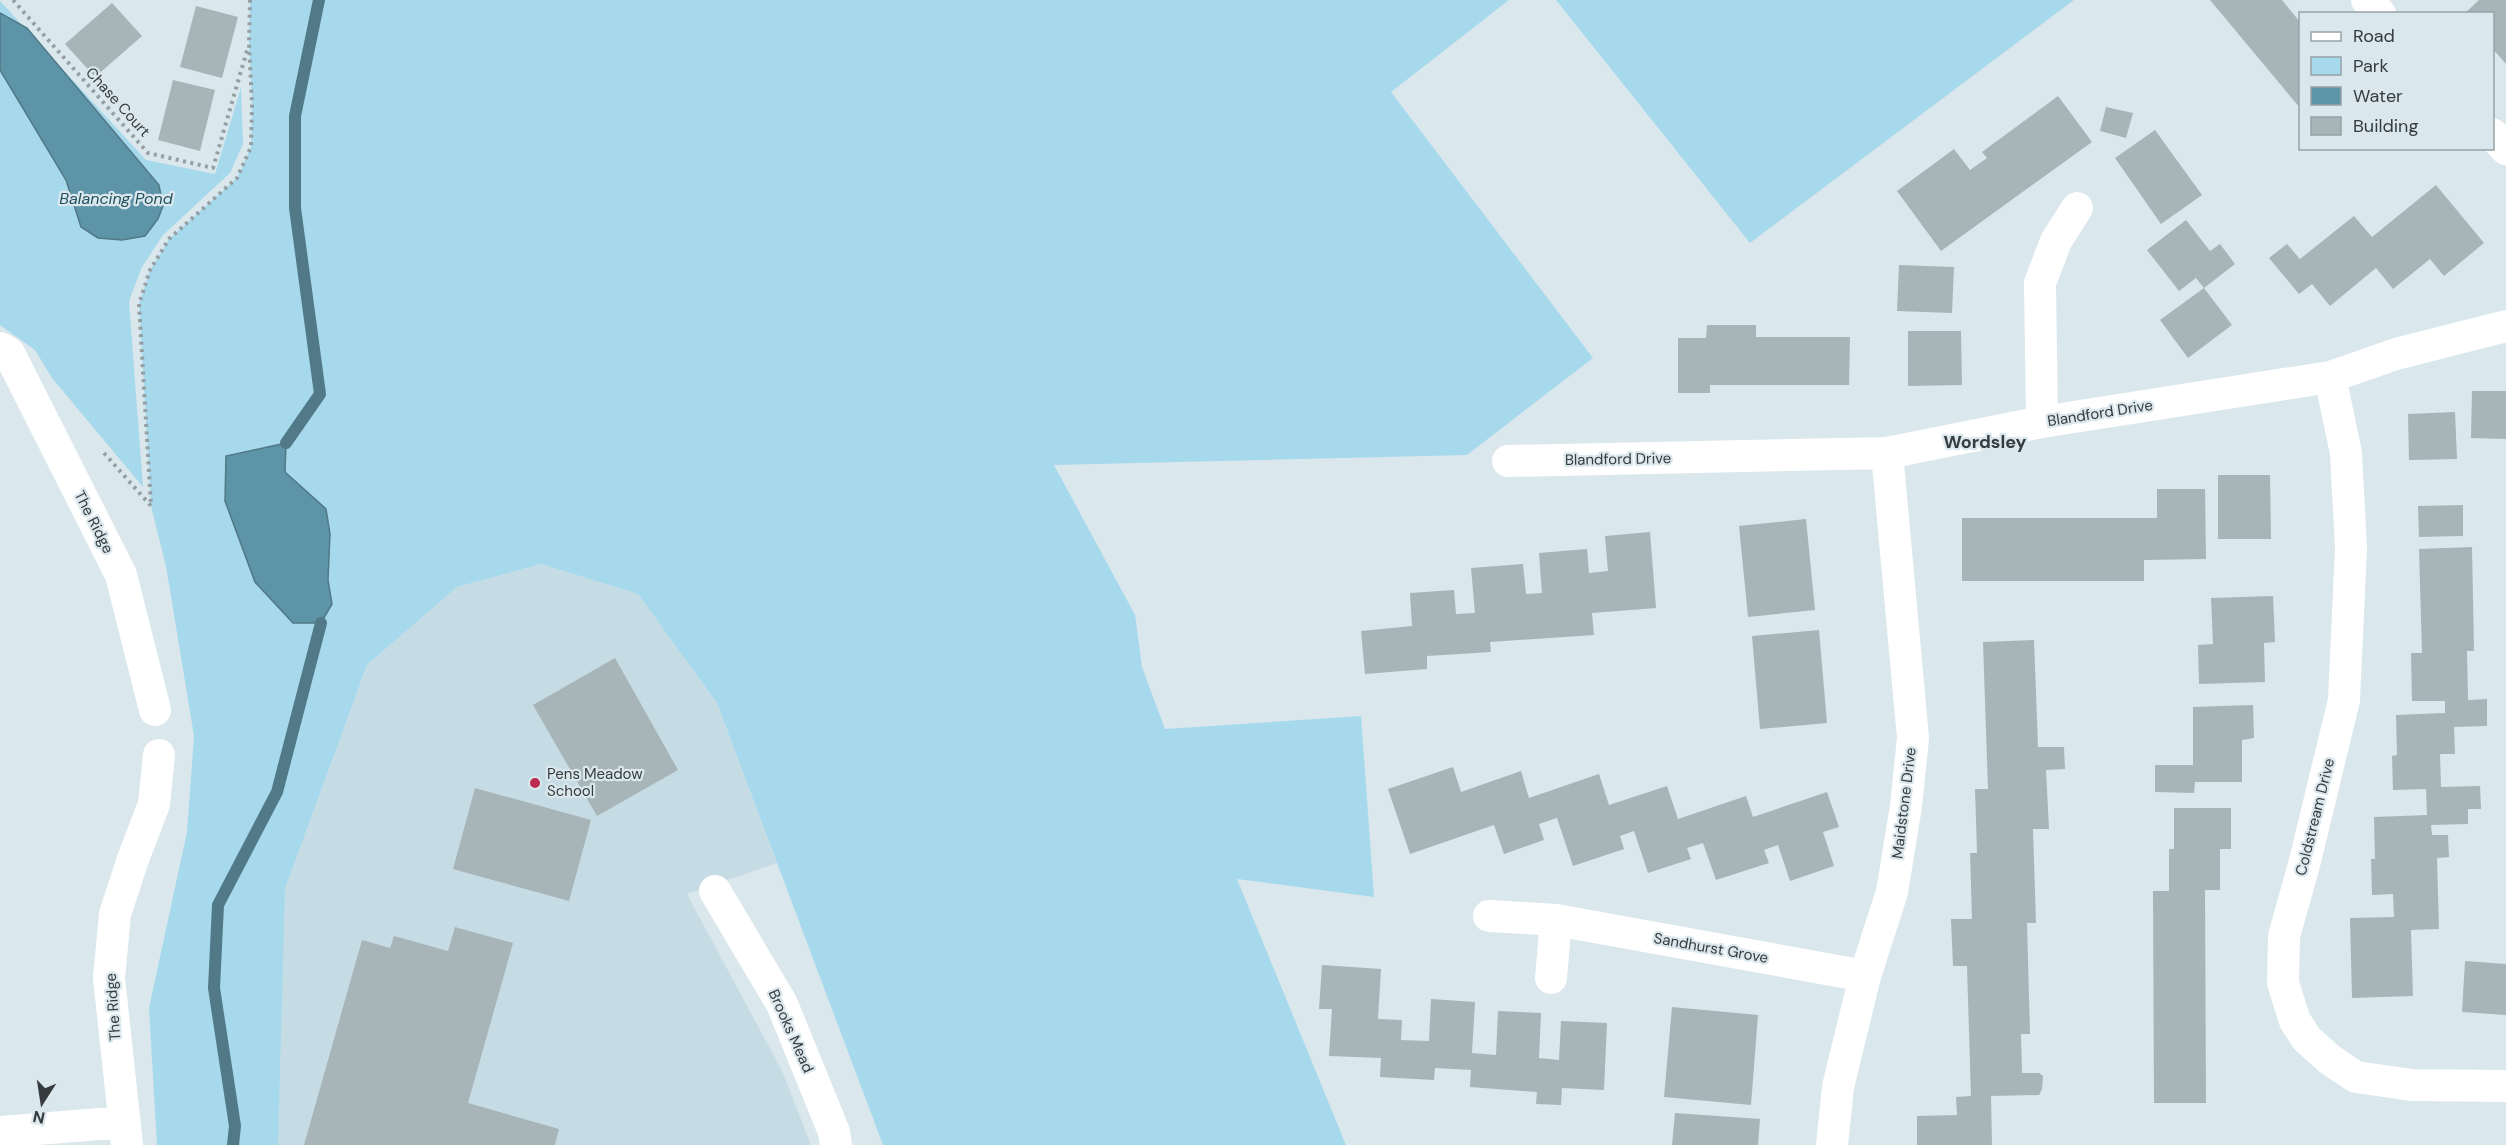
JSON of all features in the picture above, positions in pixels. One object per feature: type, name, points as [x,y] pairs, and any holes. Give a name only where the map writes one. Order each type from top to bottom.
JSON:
[{"type":"street","points":[[2367,0],[2378,12]]},
{"type":"street","points":[[2494,135],[2506,149]]},
{"type":"street","points":[[2042,422],[2026,283],[2077,208]]},
{"type":"street","name":"Blandford Drive","points":[[1508,461],[1887,453],[2042,422],[2330,377],[2396,354],[2506,326]]},
{"type":"street","name":"The Ridge","points":[[0,348],[9,353],[121,575],[155,710]]},
{"type":"street","name":"Coldstream Drive","points":[[2330,377],[2346,453],[2351,548],[2344,700],[2304,866],[2284,936],[2283,983],[2295,1021],[2307,1039],[2329,1059],[2356,1077],[2412,1085],[2506,1086]]},
{"type":"street","name":"Maidstone Drive","points":[[1832,1145],[1839,1087],[1865,976],[1892,892],[1906,806],[1913,738],[1887,453]]},
{"type":"street","name":"The Ridge","points":[[0,1132],[125,1133],[108,978],[115,914],[154,804],[159,755]]},
{"type":"street","name":"Brooks Mead","points":[[715,891],[782,1004],[834,1132],[836,1145]]},
{"type":"street","name":"Sandhurst Grove","points":[[1489,916],[1557,920],[1865,976]]},
{"type":"street","points":[[1551,978],[1557,920]]},
{"type":"path","name":"Chase Court","points":[[13,0],[148,153],[213,168],[249,44]]},
{"type":"path","points":[[98,446],[151,506],[139,304],[150,270],[170,239],[237,178],[251,147],[250,0]]},
{"type":"shaded area","name":"Pens Meadow School","points":[[541,564],[638,594],[717,703],[777,863],[687,894],[783,1073],[811,1145],[273,1145],[285,889],[367,665],[457,587]]},
{"type":"green space","points":[[250,0],[1509,0],[1391,92],[1593,358],[1467,455],[1054,465],[1135,615],[1142,667],[1165,729],[1361,716],[1374,897],[1237,879],[1346,1145],[883,1145],[717,703],[638,594],[541,564],[457,587],[367,665],[285,889],[278,1145],[157,1145],[149,1008],[187,832],[194,736],[166,566],[151,506],[139,304],[150,270],[169,239],[237,178],[251,147]]},
{"type":"green space","points":[[1556,0],[2074,0],[1750,243]]},
{"type":"green space","points":[[0,1],[146,160],[215,174],[241,87],[243,144],[230,173],[163,235],[142,267],[129,301],[143,487],[52,378],[35,350],[0,325]]},
{"type":"water","name":"Balancing Pond","points":[[0,13],[27,28],[159,185],[163,206],[158,219],[145,236],[122,240],[98,238],[81,227],[66,180],[0,70]]},
{"type":"water","points":[[286,443],[285,472],[326,509],[330,534],[328,580],[332,604],[321,623],[293,623],[255,582],[225,501],[226,456]]},
{"type":"building","points":[[2210,0],[2282,0],[2299,21],[2299,107]]},
{"type":"building","points":[[2479,0],[2506,0],[2506,64],[2494,50],[2494,12],[2466,12]]},
{"type":"building","points":[[112,3],[142,36],[95,77],[65,44]]},
{"type":"building","points":[[196,6],[238,17],[222,78],[180,67]]},
{"type":"building","points":[[173,80],[215,90],[200,151],[158,140]]},
{"type":"building","points":[[2058,96],[2092,142],[1941,251],[1897,191],[1954,149],[1970,170],[1987,158],[1982,152]]},
{"type":"building","points":[[2106,107],[2133,113],[2126,138],[2100,131]]},
{"type":"building","points":[[2155,130],[2202,195],[2161,224],[2115,158]]},
{"type":"building","points":[[2436,185],[2484,243],[2444,276],[2430,259],[2393,289],[2376,268],[2330,306],[2312,284],[2299,294],[2269,258],[2287,244],[2300,259],[2354,216],[2372,237]]},
{"type":"building","points":[[2186,220],[2210,251],[2220,244],[2235,264],[2204,288],[2196,278],[2179,291],[2147,250]]},
{"type":"building","points":[[1899,265],[1954,267],[1952,313],[1897,311]]},
{"type":"building","points":[[2204,288],[2232,325],[2188,358],[2160,320]]},
{"type":"building","points":[[1707,325],[1756,325],[1756,337],[1850,337],[1849,385],[1710,385],[1710,393],[1678,393],[1678,338],[1706,338]]},
{"type":"building","points":[[1908,331],[1961,331],[1962,385],[1908,386]]},
{"type":"building","points":[[2472,391],[2506,391],[2506,439],[2471,438]]},
{"type":"building","points":[[2455,412],[2457,459],[2409,460],[2408,414]]},
{"type":"building","points":[[2218,475],[2270,475],[2271,539],[2218,539]]},
{"type":"building","points":[[2157,489],[2205,489],[2206,559],[2144,560],[2144,581],[1962,581],[1962,518],[2157,518]]},
{"type":"building","points":[[2463,505],[2463,536],[2419,537],[2418,506]]},
{"type":"building","points":[[1806,519],[1815,610],[1748,617],[1739,526]]},
{"type":"building","points":[[1650,532],[1656,608],[1592,613],[1594,635],[1490,642],[1491,652],[1427,656],[1427,669],[1365,674],[1361,631],[1412,626],[1410,593],[1454,590],[1456,614],[1475,613],[1471,568],[1523,564],[1526,594],[1542,593],[1539,553],[1587,549],[1589,573],[1608,571],[1605,536]]},
{"type":"building","points":[[2472,547],[2474,651],[2467,651],[2468,700],[2487,699],[2487,726],[2454,727],[2455,754],[2440,754],[2441,787],[2480,786],[2481,809],[2468,809],[2468,824],[2431,825],[2432,835],[2448,835],[2449,857],[2437,858],[2439,929],[2411,930],[2413,996],[2352,998],[2350,918],[2394,917],[2393,894],[2372,895],[2371,859],[2375,859],[2374,817],[2427,815],[2426,789],[2393,790],[2392,756],[2397,755],[2396,715],[2445,713],[2445,701],[2412,701],[2411,653],[2422,653],[2419,549]]},
{"type":"building","points":[[2273,596],[2275,642],[2264,643],[2265,682],[2199,684],[2198,645],[2213,644],[2211,598]]},
{"type":"building","points":[[1819,630],[1827,723],[1760,729],[1752,636]]},
{"type":"building","points":[[2034,640],[2038,747],[2064,747],[2065,769],[2046,770],[2049,829],[2033,829],[2036,923],[2027,923],[2030,1034],[2021,1034],[2022,1073],[2039,1073],[2043,1076],[2042,1089],[2039,1095],[1991,1096],[1992,1145],[1917,1145],[1917,1116],[1957,1115],[1956,1097],[1971,1096],[1967,966],[1953,966],[1951,919],[1972,919],[1970,853],[1977,853],[1975,789],[1988,789],[1983,642]]},
{"type":"building","points":[[615,658],[678,770],[597,816],[533,705]]},
{"type":"building","points":[[2253,705],[2254,738],[2242,740],[2242,782],[2195,782],[2194,793],[2155,792],[2155,765],[2193,765],[2193,707]]},
{"type":"building","points":[[1453,767],[1461,792],[1521,771],[1529,798],[1599,774],[1609,805],[1667,786],[1678,819],[1746,796],[1753,817],[1827,792],[1839,827],[1823,832],[1834,866],[1790,881],[1778,845],[1764,850],[1769,863],[1716,880],[1703,843],[1687,848],[1691,859],[1648,873],[1634,831],[1620,836],[1624,849],[1573,866],[1557,818],[1539,824],[1544,840],[1504,854],[1494,825],[1410,854],[1388,789]]},
{"type":"building","points":[[475,788],[591,820],[569,901],[453,869]]},
{"type":"building","points":[[2174,808],[2231,808],[2231,849],[2220,849],[2220,890],[2205,890],[2206,1103],[2154,1103],[2153,891],[2169,891],[2169,849],[2174,849]]},
{"type":"building","points":[[455,927],[513,943],[468,1103],[559,1129],[555,1145],[304,1145],[362,940],[390,948],[394,936],[448,951]]},
{"type":"building","points":[[2465,961],[2506,964],[2506,1015],[2462,1012]]},
{"type":"building","points":[[1322,965],[1381,969],[1378,1019],[1402,1020],[1401,1040],[1429,1041],[1431,999],[1475,1002],[1472,1053],[1496,1055],[1498,1011],[1541,1013],[1539,1058],[1559,1060],[1561,1021],[1607,1023],[1604,1090],[1562,1088],[1561,1105],[1536,1104],[1537,1092],[1470,1087],[1471,1070],[1435,1068],[1434,1080],[1380,1077],[1381,1058],[1329,1056],[1332,1009],[1319,1009]]},
{"type":"building","points":[[1672,1007],[1758,1015],[1751,1105],[1664,1097]]},
{"type":"building","points":[[1675,1113],[1760,1119],[1758,1145],[1672,1145]]},
{"type":"waterway","points":[[286,443],[320,394],[295,208],[295,116],[319,0]]},
{"type":"waterway","points":[[233,1145],[235,1126],[214,988],[218,905],[277,792],[321,623]]},
{"type":"place","name":"Pens Meadow School","points":[[535,783]]},
{"type":"district","name":"Wordsley","points":[[1985,442]]}]
